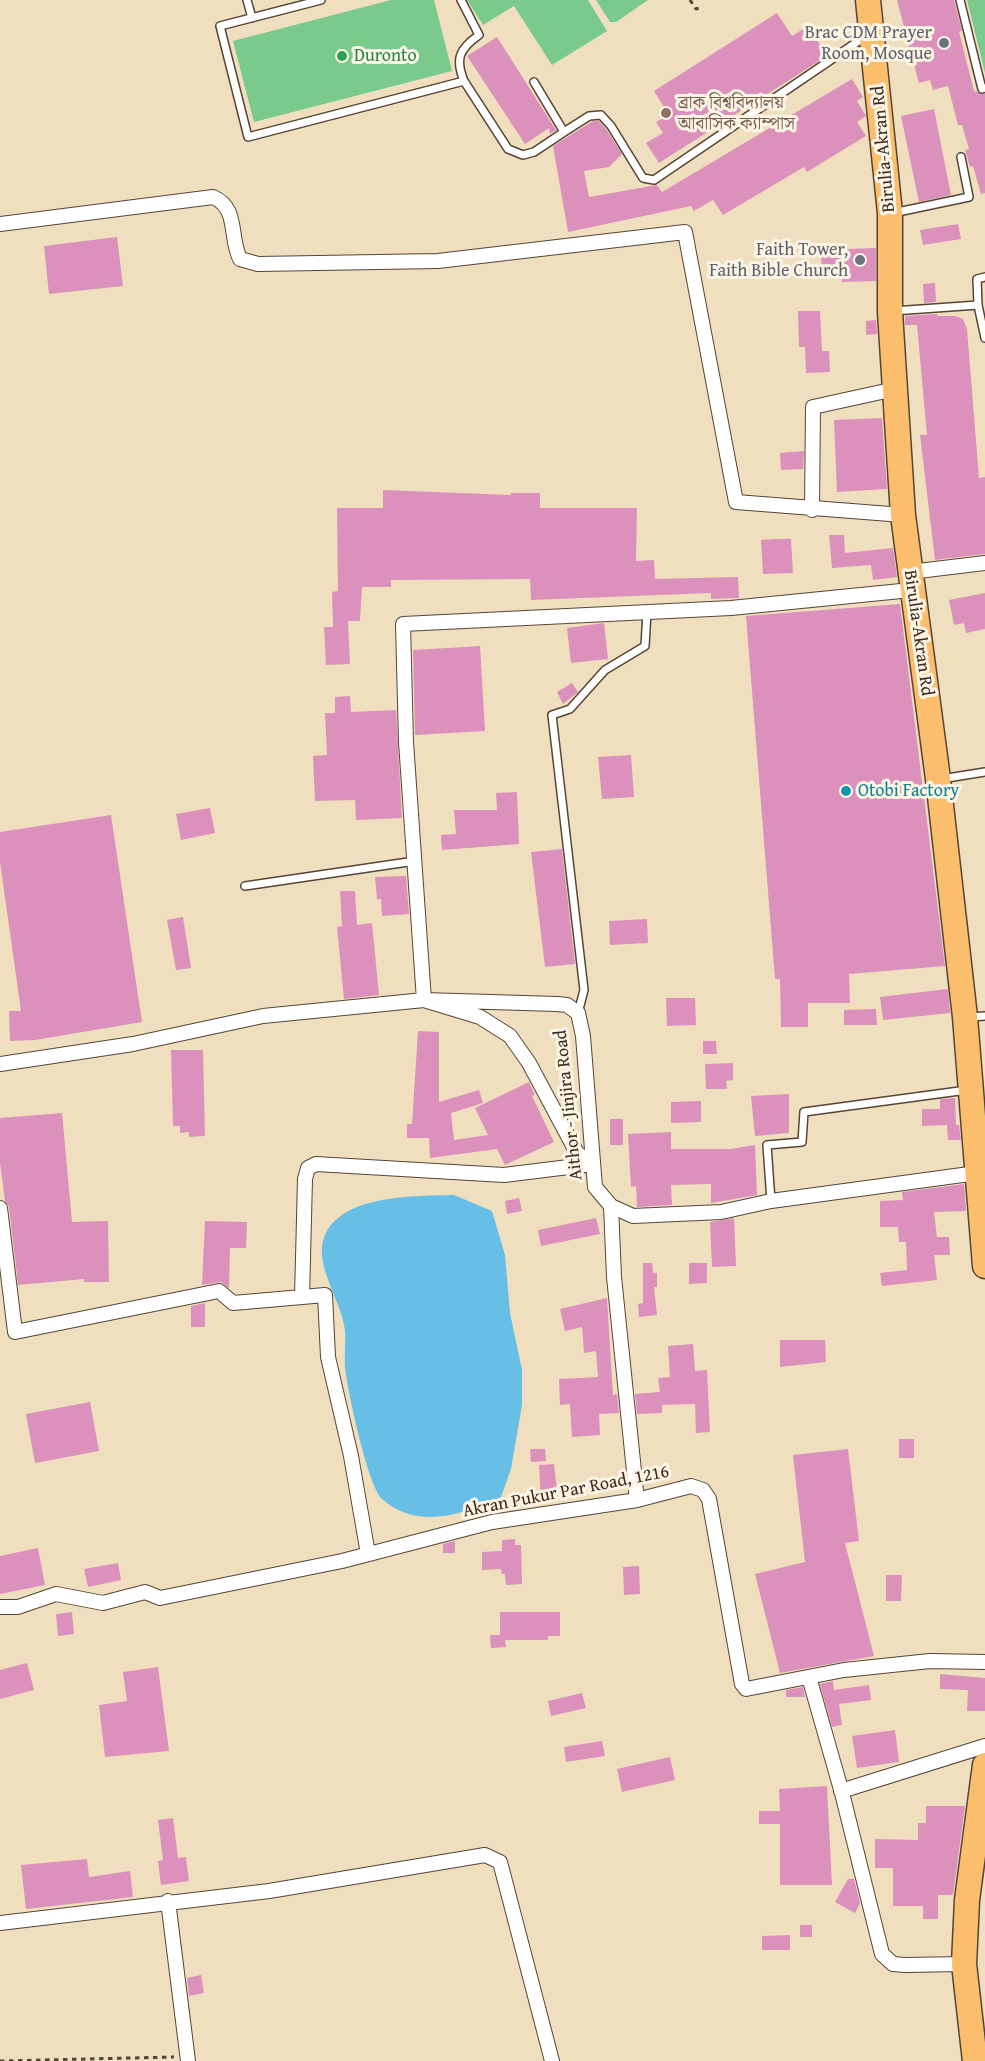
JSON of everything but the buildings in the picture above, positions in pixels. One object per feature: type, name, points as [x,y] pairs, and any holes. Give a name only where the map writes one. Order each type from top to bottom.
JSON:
[{"type":"highway","name":"Birulia-Akran Rd","points":[[868,0],[890,213],[890,312],[903,515],[938,779],[975,1017],[973,1089],[985,1266]]},
{"type":"highway","points":[[975,2061],[964,1964],[967,1900],[985,1765]]},
{"type":"street","points":[[0,224],[213,197],[224,202],[231,214],[235,249],[240,259],[258,264],[438,261],[685,232],[736,502],[812,510],[903,515]]},
{"type":"street","points":[[812,510],[813,407],[895,389]]},
{"type":"street","points":[[593,1164],[576,1153],[529,1063],[510,1036],[480,1017],[424,1000],[406,742],[403,624],[731,608],[911,581],[985,562]]},
{"type":"street","name":"Aithor - Jinjira Road","points":[[0,1064],[133,1044],[263,1016],[424,1000],[567,1005],[578,1012],[583,1036],[596,1187],[611,1206]]},
{"type":"street","points":[[302,1297],[305,1179],[308,1168],[316,1164],[504,1175],[593,1164]]},
{"type":"street","points":[[637,1500],[614,1277],[611,1206],[633,1216],[721,1212],[771,1202],[977,1173]]},
{"type":"street","points":[[0,1208],[15,1332]]},
{"type":"street","points":[[0,1332],[15,1332],[219,1291],[233,1304],[325,1295],[328,1358],[351,1456],[368,1554]]},
{"type":"street","name":"Akran Pukur Par Road, 1216","points":[[0,1607],[18,1606],[56,1594],[103,1603],[145,1592],[160,1598],[368,1554],[492,1522],[637,1500],[691,1486],[703,1490],[709,1499],[742,1684],[746,1689],[844,1670],[930,1661],[985,1662]]},
{"type":"street","points":[[809,1677],[842,1791],[882,1954],[892,1964],[964,1964]]},
{"type":"street","points":[[842,1791],[985,1746]]},
{"type":"street","points":[[0,1923],[168,1901],[269,1891],[485,1855],[494,1857],[500,1862],[552,2061]]},
{"type":"street","points":[[168,1901],[188,2059]]},
{"type":"lane","points":[[247,0],[252,18]]},
{"type":"lane","points":[[321,0],[220,26],[248,137],[464,81]]},
{"type":"lane","points":[[461,0],[479,35],[464,46],[459,54],[458,63],[464,81],[508,150],[523,155],[534,152],[589,116],[601,115],[611,126],[643,178],[654,180],[873,31]]},
{"type":"lane","points":[[960,0],[982,89],[985,88]]},
{"type":"lane","points":[[534,82],[564,132]]},
{"type":"lane","points":[[890,213],[969,197],[961,157]]},
{"type":"lane","points":[[985,278],[977,279],[978,305],[985,338]]},
{"type":"lane","points":[[890,312],[978,305]]},
{"type":"lane","points":[[578,1012],[584,990],[552,715],[570,710],[605,670],[645,646],[647,612]]},
{"type":"lane","points":[[938,779],[985,772]]},
{"type":"lane","points":[[245,885],[415,861]]},
{"type":"lane","points":[[771,1202],[767,1145],[802,1142],[804,1112],[973,1089]]},
{"type":"path","points":[[690,0],[696,9],[699,8]]},
{"type":"path","points":[[0,2061],[188,2059]]},
{"type":"green space","name":"Duronto","points":[[391,0],[434,0],[452,71],[254,122],[233,41]]},
{"type":"green space","points":[[467,0],[588,0],[607,31],[552,65],[514,6],[483,25]]},
{"type":"green space","points":[[596,0],[648,0],[616,22],[610,22]]},
{"type":"green space","points":[[967,0],[985,0],[985,73]]},
{"type":"water","points":[[454,1195],[492,1211],[505,1255],[510,1313],[522,1370],[522,1405],[511,1469],[501,1497],[456,1514],[425,1517],[395,1509],[382,1499],[376,1490],[354,1415],[345,1362],[343,1319],[325,1270],[322,1246],[325,1235],[334,1222],[364,1205],[402,1197]]},
{"type":"place","name":"Brac CDM Prayer Room, Mosque","points":[[944,43]]},
{"type":"place","name":"Duronto","points":[[342,56]]},
{"type":"place","name":"ব্রাক বিশ্ববিদ্যালয় আবাসিক ক্যাম্পাস","points":[[666,113]]},
{"type":"place","name":"Faith Tower, Faith Bible Church","points":[[860,260]]},
{"type":"place","name":"Otobi Factory","points":[[846,791]]}]
